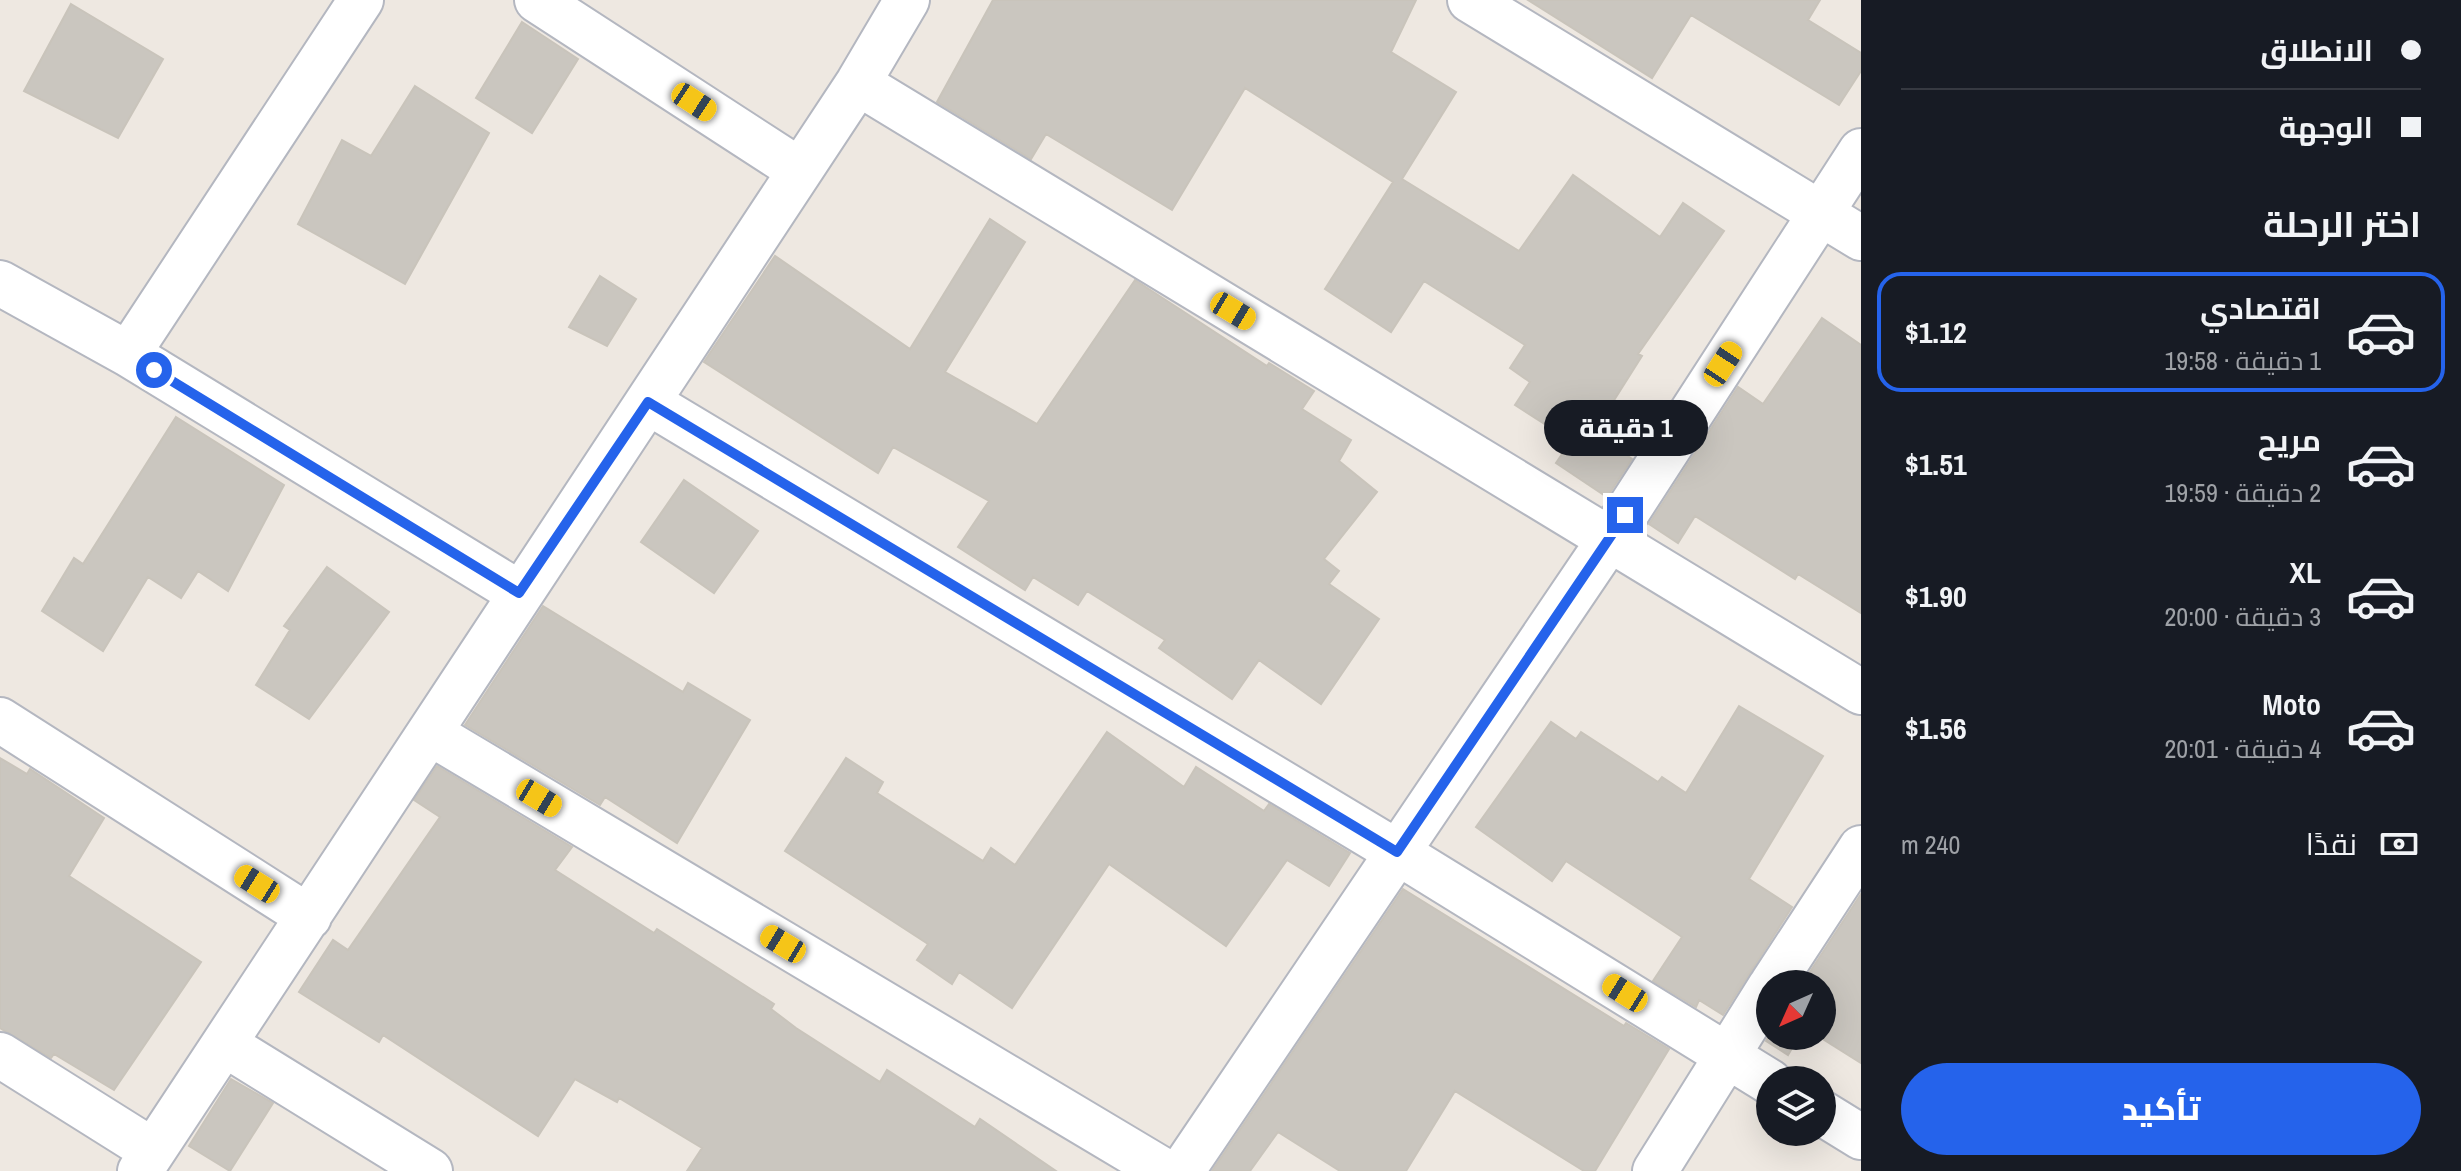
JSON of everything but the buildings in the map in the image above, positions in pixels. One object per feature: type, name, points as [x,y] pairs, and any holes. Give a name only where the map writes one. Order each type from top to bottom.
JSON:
[{"type":"street","points":[[128,354],[361,0]]},
{"type":"street","points":[[537,0],[799,170]]},
{"type":"street","points":[[0,1055],[146,1161],[226,1045],[519,593],[858,83],[907,0]]},
{"type":"street","points":[[1470,0],[1861,238]]},
{"type":"street","points":[[858,83],[1861,692]]},
{"type":"street","points":[[1182,1171],[1609,540],[1861,151]]},
{"type":"street","points":[[0,283],[128,354],[519,593]]},
{"type":"street","points":[[648,402],[1397,852],[1756,1073]]},
{"type":"street","points":[[0,720],[309,917]]},
{"type":"street","points":[[430,733],[1164,1171]]},
{"type":"street","points":[[1781,970],[1861,848]]},
{"type":"street","points":[[1655,1171],[1756,1009]]},
{"type":"street","points":[[226,1045],[430,1171]]},
{"type":"street","points":[[1836,1122],[1861,1137]]},
{"type":"route","points":[[154,370],[519,593],[648,402],[1397,852],[1625,515]]}]
